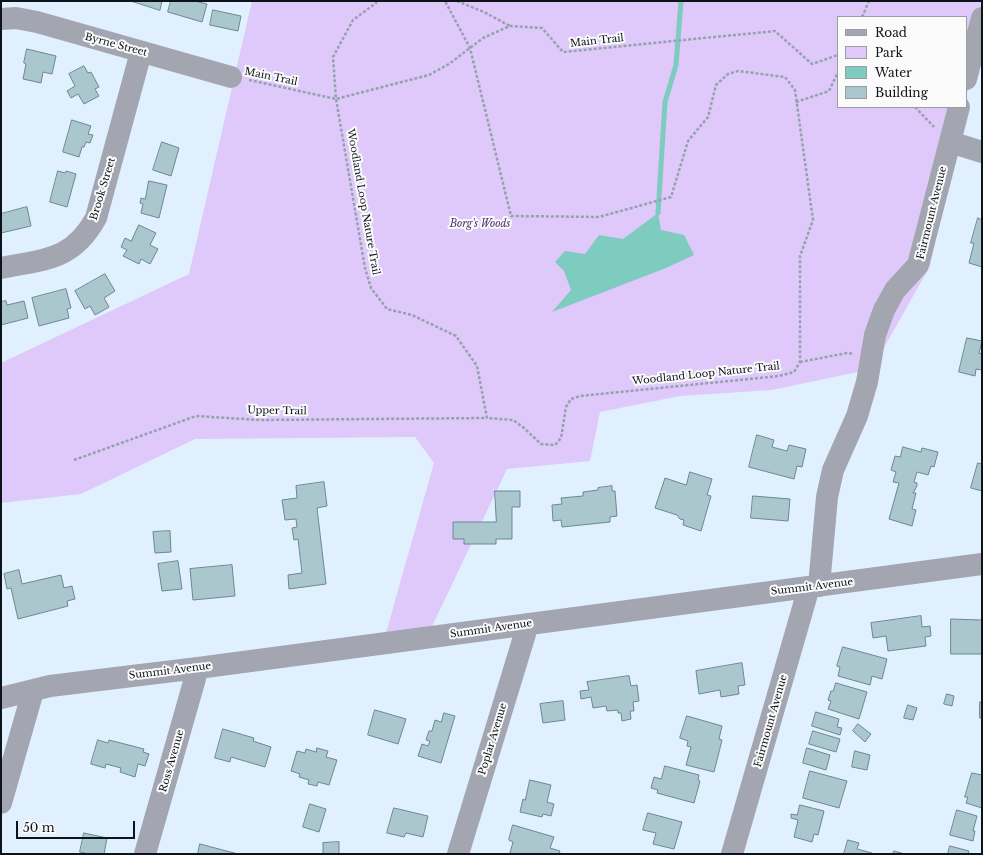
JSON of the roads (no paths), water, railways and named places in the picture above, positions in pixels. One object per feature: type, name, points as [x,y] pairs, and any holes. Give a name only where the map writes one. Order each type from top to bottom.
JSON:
[{"type":"street","name":"Byrne Street","points":[[1,18],[16,18],[38,22],[231,76]]},
{"type":"street","points":[[967,75],[982,18]]},
{"type":"street","name":"Brook Street","points":[[1,268],[49,259],[62,254],[77,244],[88,233],[96,218],[142,52]]},
{"type":"street","name":"Fairmount Avenue","points":[[732,854],[814,587],[827,497],[833,470],[857,416],[867,382],[875,334],[884,310],[895,290],[918,266],[959,108]]},
{"type":"street","points":[[950,142],[982,152]]},
{"type":"street","name":"Summit Avenue","points":[[1,698],[50,686],[198,668],[982,564]]},
{"type":"street","name":"Poplar Avenue","points":[[458,854],[528,624]]},
{"type":"street","name":"Ross Avenue","points":[[145,854],[198,668]]},
{"type":"street","points":[[1,803],[33,691]]},
{"type":"water","points":[[658,213],[661,230],[684,235],[694,255],[666,268],[552,312],[571,290],[564,271],[555,262],[565,251],[585,254],[599,235],[623,239]]},
{"type":"waterway","points":[[658,213],[665,102],[676,65],[681,1]]},
{"type":"park label","name":"Borg's Woods","points":[[480,224]]}]
